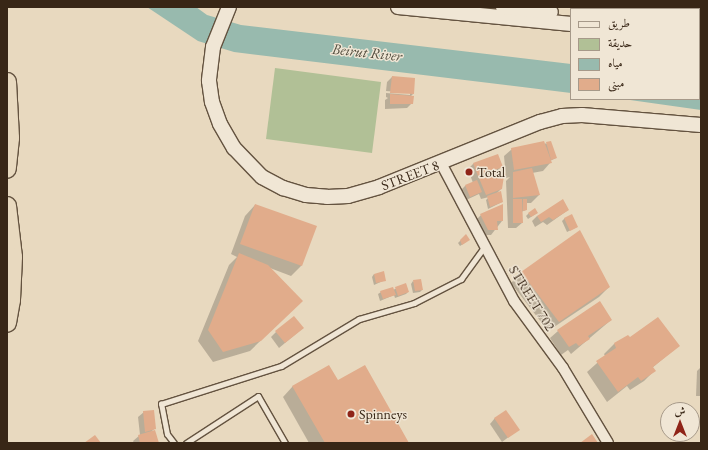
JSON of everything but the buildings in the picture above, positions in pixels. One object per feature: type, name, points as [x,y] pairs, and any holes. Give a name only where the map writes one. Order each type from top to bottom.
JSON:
[{"type":"highway","points":[[7,82],[10,138],[7,168]]},
{"type":"highway","points":[[7,206],[13,257],[11,300],[7,323]]},
{"type":"street","name":"STREET 8","points":[[229,7],[213,47],[209,81],[212,102],[220,124],[234,148],[262,177],[283,188],[306,195],[327,198],[348,196],[379,187],[540,122],[562,116],[582,115],[701,125]]},
{"type":"street","points":[[398,7],[570,24]]},
{"type":"street","points":[[502,7],[570,14]]},
{"type":"street","name":"STREET 702","points":[[441,163],[486,245],[514,301],[563,368],[608,443]]},
{"type":"lane","points":[[174,443],[167,434],[162,404],[281,366],[358,319],[414,303],[461,279],[486,245]]},
{"type":"lane","points":[[186,443],[258,396],[285,443]]},
{"type":"green space","points":[[275,68],[381,82],[372,153],[266,139]]},
{"type":"water","name":"Beirut River","points":[[147,7],[196,7],[207,15],[241,25],[570,64],[570,93],[234,52],[198,41]]},
{"type":"water","points":[[701,80],[701,110],[630,100],[700,100]]},
{"type":"place","name":"Total","points":[[469,172]]},
{"type":"place","name":"Spinneys","points":[[351,414]]}]
